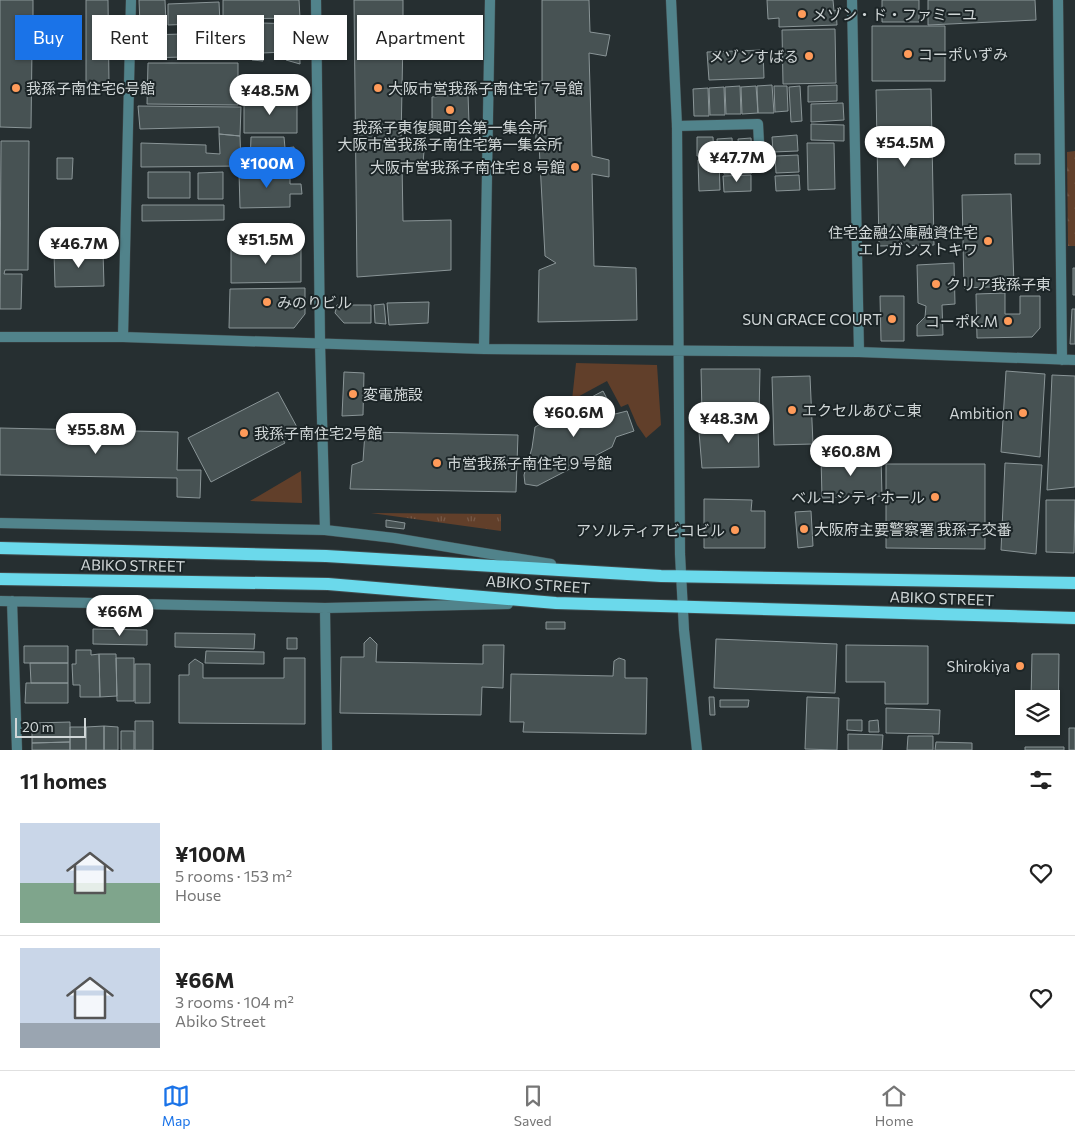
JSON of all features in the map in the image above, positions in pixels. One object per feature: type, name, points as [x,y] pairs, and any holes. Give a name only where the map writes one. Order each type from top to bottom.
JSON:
[{"type":"main road","name":"ABIKO STREET","points":[[0,548],[326,556],[682,576],[1075,582]]},
{"type":"main road","name":"ABIKO STREET","points":[[0,579],[328,584],[556,603],[1075,618]]},
{"type":"street","points":[[123,337],[131,0]]},
{"type":"street","points":[[316,0],[320,343],[325,530]]},
{"type":"street","points":[[484,349],[490,0]]},
{"type":"street","points":[[672,0],[677,126],[683,607],[697,750]]},
{"type":"street","points":[[852,0],[859,352]]},
{"type":"street","points":[[1058,0],[1062,360]]},
{"type":"street","points":[[677,126],[758,124],[760,162]]},
{"type":"street","points":[[0,337],[123,337],[484,349],[859,352],[1075,360]]},
{"type":"street","points":[[0,523],[325,530],[394,538],[583,570]]},
{"type":"street","points":[[0,601],[325,608],[556,603]]},
{"type":"street","points":[[12,601],[17,750]]},
{"type":"street","points":[[325,608],[327,750]]},
{"type":"green space","points":[[1075,151],[1075,246],[1068,246],[1067,152]]},
{"type":"green space","points":[[576,363],[657,365],[661,425],[646,438],[637,425],[628,404],[621,407],[607,381],[572,400]]},
{"type":"green space","points":[[301,471],[302,503],[250,501]]},
{"type":"green space","points":[[371,513],[501,514],[501,531]]},
{"type":"building","name":"我孫子南住宅6号館","points":[[0,0],[33,0],[33,15],[15,15],[15,60],[32,60],[31,128],[0,127]]},
{"type":"building","points":[[86,0],[108,0],[108,15],[92,15],[92,60],[109,60],[109,84],[86,84]]},
{"type":"building","points":[[139,0],[165,0],[166,15],[140,15]]},
{"type":"building","points":[[223,0],[299,0],[300,15],[274,15],[274,18],[264,18],[264,15],[223,15]]},
{"type":"building","name":"大阪市営我孫子南住宅７号館","points":[[354,0],[403,0],[403,15],[357,15],[357,60],[403,60],[401,140],[425,139],[423,163],[402,163],[403,221],[451,220],[451,270],[357,277]]},
{"type":"building","name":"大阪市営我孫子南住宅８号館","points":[[542,0],[589,0],[590,32],[610,35],[606,56],[589,53],[592,156],[609,160],[609,177],[592,174],[594,266],[636,268],[637,320],[538,322],[539,270],[556,263],[545,256],[539,144],[536,143],[535,82],[542,81]]},
{"type":"building","name":"メゾン・ド・ファミーユ","points":[[767,0],[833,0],[837,25],[779,27],[779,18],[768,19]]},
{"type":"building","points":[[882,0],[919,0],[919,22],[882,22]]},
{"type":"building","points":[[928,0],[1035,0],[1036,20],[928,25]]},
{"type":"building","points":[[219,2],[220,15],[177,15],[177,25],[168,25],[168,4]]},
{"type":"building","points":[[264,23],[274,23],[274,52],[264,53]]},
{"type":"building","name":"コーポいずみ","points":[[872,26],[945,26],[945,81],[872,81]]},
{"type":"building","name":"メゾンすばる","points":[[835,29],[836,83],[783,84],[782,30]]},
{"type":"building","points":[[167,34],[177,34],[177,57],[167,57]]},
{"type":"building","points":[[763,50],[764,78],[709,80],[707,52]]},
{"type":"building","points":[[286,60],[300,60],[300,64]]},
{"type":"building","points":[[148,63],[238,63],[238,105],[147,104]]},
{"type":"building","points":[[772,85],[774,113],[758,113],[757,86]]},
{"type":"building","points":[[837,85],[837,101],[808,102],[808,86]]},
{"type":"building","points":[[740,86],[741,114],[726,114],[725,87]]},
{"type":"building","points":[[756,86],[758,113],[742,114],[741,87]]},
{"type":"building","points":[[774,86],[787,86],[788,111],[775,112]]},
{"type":"building","points":[[800,86],[802,121],[791,122],[789,87]]},
{"type":"building","points":[[724,87],[725,115],[710,115],[709,88]]},
{"type":"building","points":[[708,88],[709,116],[694,116],[693,89]]},
{"type":"building","points":[[931,89],[934,245],[879,246],[876,90]]},
{"type":"building","name":"我孫子東復興町会第一集会所 大阪市営我孫子南住宅第一集会所","points":[[468,94],[469,123],[432,125],[432,97]]},
{"type":"building","points":[[244,99],[297,99],[297,133],[244,133]]},
{"type":"building","points":[[843,103],[844,120],[811,122],[811,104]]},
{"type":"building","points":[[138,106],[241,107],[240,136],[219,134],[219,127],[140,129]]},
{"type":"building","points":[[811,124],[844,125],[844,141],[811,140]]},
{"type":"building","points":[[219,134],[240,136],[241,166],[141,167],[141,143],[206,145],[206,153],[220,154]]},
{"type":"building","points":[[797,135],[798,151],[773,152],[772,137]]},
{"type":"building","points":[[251,137],[284,137],[285,148],[294,147],[294,166],[250,164]]},
{"type":"building","points":[[697,137],[713,137],[714,156],[697,156]]},
{"type":"building","points":[[732,138],[733,156],[718,157],[717,139]]},
{"type":"building","points":[[751,138],[752,157],[739,158],[738,139]]},
{"type":"building","points":[[1,141],[29,141],[28,270],[5,270],[4,274],[22,274],[21,309],[0,309]]},
{"type":"building","points":[[807,143],[834,143],[835,189],[808,190]]},
{"type":"building","points":[[1015,154],[1040,154],[1040,164],[1015,164]]},
{"type":"building","points":[[798,155],[799,172],[776,173],[775,156]]},
{"type":"building","points":[[57,158],[73,158],[72,179],[57,179]]},
{"type":"building","points":[[719,159],[720,190],[699,191],[698,160]]},
{"type":"building","points":[[751,159],[752,173],[724,174],[724,160]]},
{"type":"building","points":[[290,171],[290,184],[301,184],[302,194],[290,194],[290,207],[240,208],[239,172]]},
{"type":"building","points":[[148,172],[190,172],[190,198],[148,198]]},
{"type":"building","points":[[223,172],[223,199],[198,199],[198,173]]},
{"type":"building","points":[[751,175],[751,191],[724,192],[723,176]]},
{"type":"building","points":[[799,175],[800,190],[776,191],[775,176]]},
{"type":"building","name":"住宅金融公庫融資住宅 エレガンストキワ","points":[[1011,194],[1014,286],[964,288],[962,195]]},
{"type":"building","points":[[142,205],[224,205],[224,220],[142,221]]},
{"type":"building","points":[[231,248],[301,248],[301,282],[231,283]]},
{"type":"building","points":[[103,251],[104,286],[55,287],[54,252]]},
{"type":"building","name":"クリア我孫子東","points":[[954,263],[955,304],[942,305],[943,335],[917,336],[917,325],[925,317],[926,306],[918,303],[917,265]]},
{"type":"building","points":[[1073,268],[1075,268],[1075,295],[1073,295]]},
{"type":"building","name":"みのりビル","points":[[305,288],[305,314],[294,328],[229,328],[230,289]]},
{"type":"building","name":"コーポK.M","points":[[1005,293],[1005,314],[1020,314],[1020,296],[1040,296],[1040,328],[1032,337],[977,338],[976,294]]},
{"type":"building","name":"SUN GRACE COURT","points":[[880,296],[904,296],[904,341],[881,341]]},
{"type":"building","points":[[429,302],[428,323],[389,325],[387,303]]},
{"type":"building","points":[[384,304],[386,324],[375,323],[374,305]]},
{"type":"building","points":[[337,305],[371,305],[371,323],[344,323],[335,313]]},
{"type":"building","points":[[1072,309],[1075,309],[1075,344],[1070,344]]},
{"type":"building","points":[[701,369],[760,369],[759,415],[702,414]]},
{"type":"building","name":"Ambition","points":[[1006,371],[1045,374],[1040,457],[1001,452]]},
{"type":"building","name":"変電施設","points":[[344,372],[364,373],[363,415],[342,416]]},
{"type":"building","points":[[1052,375],[1075,376],[1075,487],[1047,490]]},
{"type":"building","name":"エクセルあびこ東","points":[[810,376],[813,444],[774,445],[772,377]]},
{"type":"building","name":"市営我孫子南住宅９号館","points":[[603,391],[615,414],[627,411],[634,431],[616,437],[612,447],[537,486],[525,484],[524,475],[532,448],[535,427]]},
{"type":"building","name":"我孫子南住宅2号館","points":[[278,392],[298,429],[282,438],[285,443],[211,482],[188,438]]},
{"type":"building","points":[[698,420],[758,422],[759,467],[702,468]]},
{"type":"building","points":[[0,428],[178,432],[177,470],[201,470],[200,498],[177,497],[177,478],[0,475]]},
{"type":"building","name":"市営我孫子南住宅９号館","points":[[365,432],[518,435],[516,492],[350,489],[352,465],[363,461]]},
{"type":"building","points":[[881,456],[882,496],[822,498],[821,457]]},
{"type":"building","points":[[1005,463],[1042,465],[1036,554],[1001,550]]},
{"type":"building","name":"ベルコシティホール","points":[[886,464],[985,464],[985,549],[886,548]]},
{"type":"building","name":"アソルティアビコビル","points":[[704,499],[752,500],[751,511],[765,511],[765,548],[704,548]]},
{"type":"building","points":[[1046,500],[1075,500],[1074,553],[1046,552]]},
{"type":"building","name":"大阪府主要警察署 我孫子交番","points":[[811,511],[813,546],[798,548],[795,512]]},
{"type":"building","points":[[386,520],[405,523],[404,529],[386,527]]},
{"type":"building","points":[[546,622],[565,622],[565,629],[546,629]]},
{"type":"building","points":[[93,629],[147,630],[147,645],[93,644]]},
{"type":"building","points":[[175,633],[255,634],[254,649],[175,647]]},
{"type":"building","points":[[370,637],[377,644],[376,662],[483,664],[483,645],[504,645],[503,688],[482,687],[481,715],[340,713],[341,657],[364,657],[364,643]]},
{"type":"building","points":[[287,638],[297,638],[297,649],[287,649]]},
{"type":"building","points":[[716,639],[837,644],[835,693],[714,688]]},
{"type":"building","points":[[846,645],[928,646],[928,704],[885,704],[885,682],[846,682]]},
{"type":"building","points":[[24,646],[68,646],[68,663],[24,663]]},
{"type":"building","points":[[76,650],[91,650],[91,655],[99,654],[100,697],[80,697],[80,685],[73,685],[72,664],[76,664]]},
{"type":"building","points":[[206,651],[264,652],[264,664],[205,663]]},
{"type":"building","points":[[99,654],[116,654],[117,696],[100,697]]},
{"type":"building","points":[[1032,654],[1059,654],[1059,690],[1031,690]]},
{"type":"building","points":[[116,658],[134,658],[134,701],[117,701]]},
{"type":"building","points":[[284,658],[305,658],[305,724],[179,723],[179,675],[189,675],[189,664],[195,659],[203,664],[203,678],[284,678]]},
{"type":"building","points":[[619,658],[625,660],[625,678],[647,678],[646,734],[523,732],[524,722],[510,722],[511,674],[613,676],[614,661]]},
{"type":"building","points":[[30,663],[68,663],[68,683],[31,683]]},
{"type":"building","points":[[135,664],[150,664],[150,703],[135,703]]},
{"type":"building","points":[[26,683],[68,683],[68,703],[25,703]]},
{"type":"building","points":[[709,697],[714,697],[715,715],[710,715]]},
{"type":"building","points":[[807,697],[839,698],[837,750],[805,749]]},
{"type":"building","points":[[720,700],[749,700],[748,707],[720,707]]},
{"type":"building","points":[[886,708],[940,710],[939,734],[886,733]]},
{"type":"building","points":[[847,720],[862,720],[862,731],[847,730]]},
{"type":"building","points":[[878,720],[879,732],[869,732],[869,721]]},
{"type":"building","points":[[135,721],[153,721],[153,750],[135,750]]},
{"type":"building","points":[[70,722],[70,742],[32,743],[32,723]]},
{"type":"building","points":[[104,726],[118,727],[118,750],[104,750]]},
{"type":"building","points":[[104,726],[104,750],[86,750],[86,727]]},
{"type":"building","points":[[70,727],[86,727],[86,750],[70,750]]},
{"type":"building","points":[[1069,728],[1075,728],[1075,750],[1069,750]]},
{"type":"building","points":[[121,731],[134,731],[134,750],[121,750]]},
{"type":"building","points":[[848,734],[883,735],[882,750],[848,750]]},
{"type":"building","points":[[908,736],[933,736],[933,750],[907,750]]},
{"type":"building","points":[[70,742],[70,750],[32,750],[32,743]]},
{"type":"building","points":[[936,742],[972,743],[972,750],[935,750]]},
{"type":"building","points":[[1025,747],[1064,747],[1064,750],[1025,750]]},
{"type":"place","name":"メゾン・ド・ファミーユ","points":[[802,14]]},
{"type":"place","name":"コーポいずみ","points":[[908,54]]},
{"type":"place","name":"メゾンすばる","points":[[809,56]]},
{"type":"place","name":"我孫子南住宅6号館","points":[[16,88]]},
{"type":"place","name":"大阪市営我孫子南住宅７号館","points":[[378,88]]},
{"type":"place","name":"我孫子東復興町会第一集会所 大阪市営我孫子南住宅第一集会所","points":[[450,110]]},
{"type":"place","name":"大阪市営我孫子南住宅８号館","points":[[575,167]]},
{"type":"place","name":"住宅金融公庫融資住宅 エレガンストキワ","points":[[988,241]]},
{"type":"place","name":"クリア我孫子東","points":[[936,284]]},
{"type":"place","name":"みのりビル","points":[[267,302]]},
{"type":"place","name":"SUN GRACE COURT","points":[[892,319]]},
{"type":"place","name":"コーポK.M","points":[[1008,321]]},
{"type":"place","name":"変電施設","points":[[353,394]]},
{"type":"place","name":"エクセルあびこ東","points":[[792,410]]},
{"type":"place","name":"Ambition","points":[[1023,413]]},
{"type":"place","name":"我孫子南住宅2号館","points":[[244,433]]},
{"type":"place","name":"市営我孫子南住宅９号館","points":[[437,463]]},
{"type":"place","name":"ベルコシティホール","points":[[935,497]]},
{"type":"place","name":"大阪府主要警察署 我孫子交番","points":[[804,529]]},
{"type":"place","name":"アソルティアビコビル","points":[[735,530]]},
{"type":"place","name":"Shirokiya","points":[[1020,666]]}]
